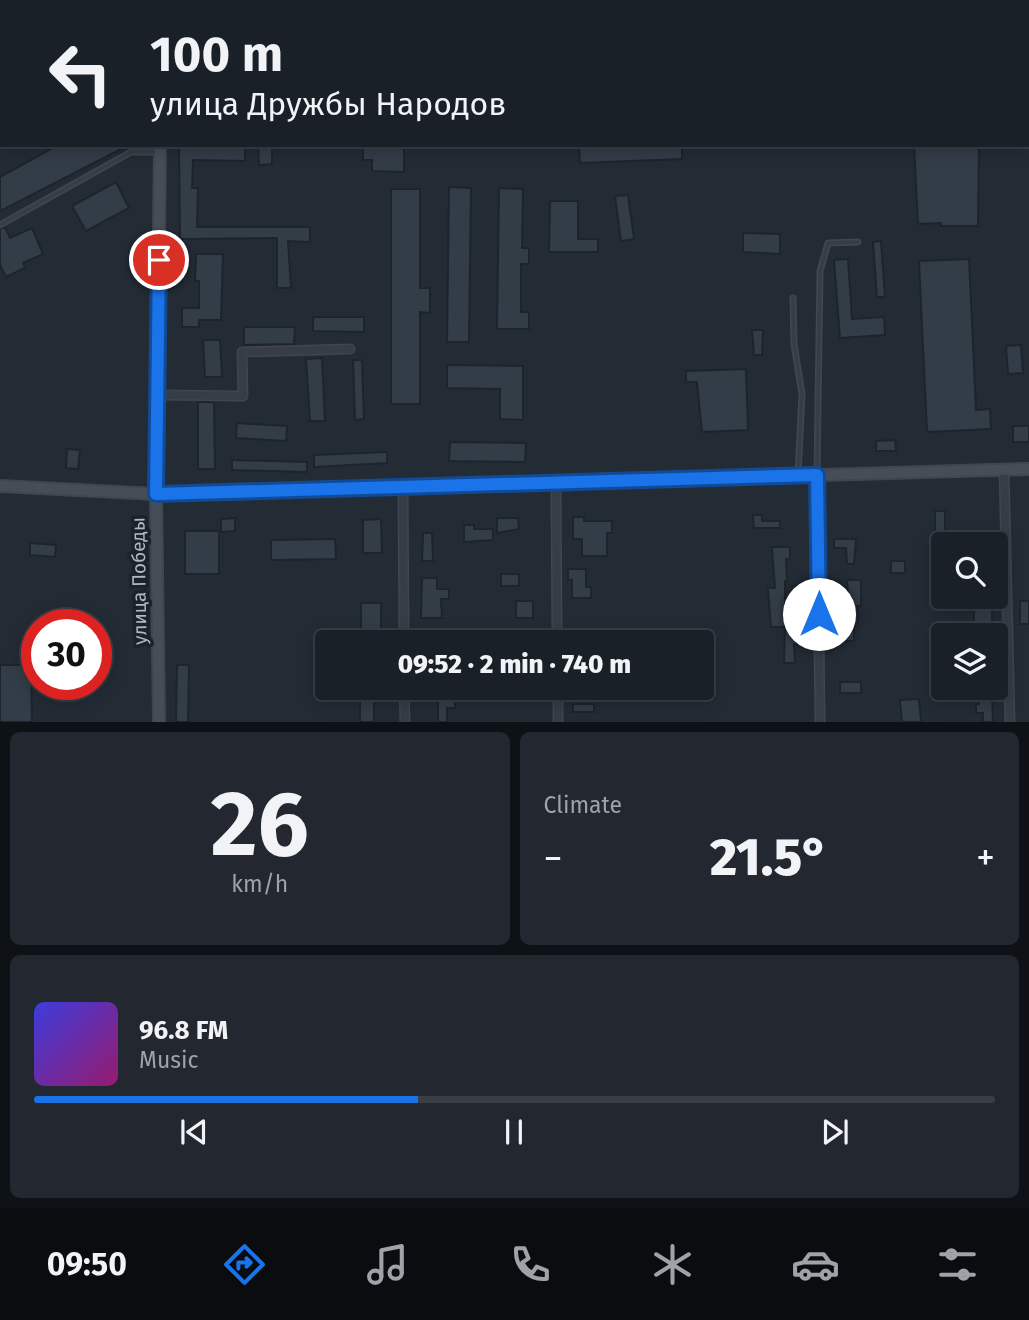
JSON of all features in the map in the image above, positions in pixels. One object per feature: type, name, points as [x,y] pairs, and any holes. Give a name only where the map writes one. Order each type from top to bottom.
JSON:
[{"type":"street","name":"улица Победы","points":[[159,722],[156,494],[160,148]]},
{"type":"street","points":[[157,395],[243,396],[242,352],[350,349]]},
{"type":"street","points":[[1004,469],[1010,722]]},
{"type":"street","points":[[0,486],[156,494],[1029,469]]},
{"type":"street","points":[[817,475],[820,722]]},
{"type":"street","points":[[555,483],[558,630]]},
{"type":"street","points":[[403,486],[404,630]]},
{"type":"street","points":[[404,700],[405,722]]},
{"type":"street","points":[[558,700],[558,722]]},
{"type":"lane","points":[[0,225],[131,152],[160,148]]},
{"type":"lane","points":[[817,475],[820,271],[828,243],[858,242]]},
{"type":"lane","points":[[793,298],[793,344],[802,394],[798,476]]},
{"type":"building","points":[[54,147],[125,147],[0,211],[0,177]]},
{"type":"building","points":[[179,147],[245,147],[245,161],[193,160],[192,188],[198,188],[197,227],[310,227],[310,242],[288,241],[291,288],[277,288],[277,238],[180,239]]},
{"type":"building","points":[[258,147],[272,147],[272,164],[259,165]]},
{"type":"building","points":[[363,147],[404,147],[404,172],[372,171],[372,160],[363,160]]},
{"type":"building","points":[[579,147],[682,147],[682,159],[580,163]]},
{"type":"building","points":[[914,147],[979,147],[978,226],[918,224]]},
{"type":"building","points":[[116,182],[129,208],[86,231],[72,206]]},
{"type":"building","points":[[449,187],[471,188],[469,342],[447,342]]},
{"type":"building","points":[[499,188],[523,189],[522,248],[529,248],[529,264],[521,264],[521,312],[529,312],[529,329],[497,329]]},
{"type":"building","points":[[391,189],[420,189],[420,288],[430,288],[430,313],[420,312],[420,404],[391,404]]},
{"type":"building","points":[[628,195],[634,239],[621,241],[615,196]]},
{"type":"building","points":[[550,201],[578,201],[578,239],[598,239],[598,252],[549,252]]},
{"type":"building","points":[[5,227],[10,238],[32,228],[43,254],[23,263],[25,268],[6,277],[0,265],[0,229]]},
{"type":"building","points":[[743,233],[780,234],[780,254],[743,252]]},
{"type":"building","points":[[881,241],[885,297],[877,297],[873,242]]},
{"type":"building","points":[[196,254],[223,254],[221,320],[199,320],[199,327],[182,327],[182,308],[199,308],[199,281],[195,281]]},
{"type":"building","points":[[848,259],[852,319],[884,317],[885,335],[840,338],[834,260]]},
{"type":"building","points":[[969,259],[976,410],[990,409],[991,429],[927,432],[919,261]]},
{"type":"building","points":[[313,317],[364,317],[364,332],[313,331]]},
{"type":"building","points":[[244,327],[295,327],[294,344],[244,345]]},
{"type":"building","points":[[752,330],[763,330],[762,355],[754,355]]},
{"type":"building","points":[[203,340],[220,340],[222,377],[205,377]]},
{"type":"building","points":[[1021,345],[1023,373],[1008,374],[1006,346]]},
{"type":"building","points":[[322,358],[325,421],[310,421],[306,359]]},
{"type":"building","points":[[353,360],[362,360],[364,419],[355,420]]},
{"type":"building","points":[[447,365],[523,366],[523,420],[500,419],[500,389],[447,388]]},
{"type":"building","points":[[746,369],[748,430],[702,432],[697,382],[686,382],[686,371]]},
{"type":"building","points":[[198,402],[214,402],[215,469],[198,469]]},
{"type":"building","points":[[237,423],[287,426],[286,441],[236,438]]},
{"type":"building","points":[[1013,426],[1029,426],[1029,442],[1013,442]]},
{"type":"building","points":[[895,440],[896,451],[876,451],[876,441]]},
{"type":"building","points":[[450,442],[526,443],[525,462],[449,461]]},
{"type":"building","points":[[67,449],[80,450],[78,469],[66,468]]},
{"type":"building","points":[[387,452],[387,463],[314,467],[314,455]]},
{"type":"building","points":[[232,460],[307,462],[307,472],[232,470]]},
{"type":"building","points":[[935,511],[945,511],[945,531],[935,531]]},
{"type":"building","points":[[753,515],[762,515],[762,521],[780,521],[780,528],[754,528]]},
{"type":"building","points":[[573,517],[584,517],[584,521],[612,521],[612,533],[607,533],[607,556],[582,556],[582,539],[573,539]]},
{"type":"building","points":[[235,518],[235,531],[221,532],[221,519]]},
{"type":"building","points":[[497,518],[518,518],[519,529],[497,533]]},
{"type":"building","points":[[381,519],[382,553],[363,553],[363,520]]},
{"type":"building","points":[[464,525],[474,525],[474,529],[493,529],[493,540],[464,542]]},
{"type":"building","points":[[185,531],[219,531],[219,574],[185,574]]},
{"type":"building","points":[[423,533],[432,533],[433,561],[422,561]]},
{"type":"building","points":[[335,539],[336,559],[271,560],[271,540]]},
{"type":"building","points":[[834,539],[856,539],[854,564],[847,564],[846,548],[834,548]]},
{"type":"building","points":[[30,543],[56,545],[55,557],[30,555]]},
{"type":"building","points":[[772,547],[790,547],[790,559],[786,559],[785,622],[801,621],[801,630],[797,630],[797,644],[794,644],[795,663],[784,663],[785,627],[771,627],[768,588],[775,588]]},
{"type":"building","points":[[891,561],[905,561],[905,573],[891,573]]},
{"type":"building","points":[[568,569],[586,569],[586,587],[591,587],[591,598],[572,598],[572,580],[568,580]]},
{"type":"building","points":[[501,574],[519,574],[519,586],[501,586]]},
{"type":"building","points":[[422,578],[437,578],[437,589],[449,589],[449,599],[441,599],[442,618],[421,618]]},
{"type":"building","points":[[847,580],[861,580],[861,606],[857,606],[858,622],[854,622],[854,641],[838,641],[838,594],[848,594]]},
{"type":"building","points":[[516,601],[533,601],[533,618],[516,618]]},
{"type":"building","points":[[1020,601],[1029,601],[1029,624],[1020,624]]},
{"type":"building","points":[[361,603],[381,603],[381,630],[361,630]]},
{"type":"building","points":[[974,609],[992,609],[992,623],[974,623]]},
{"type":"building","points":[[0,665],[21,665],[21,700],[32,700],[32,722],[0,722]]},
{"type":"building","points":[[177,665],[189,665],[188,722],[176,722]]},
{"type":"building","points":[[840,682],[861,682],[861,693],[840,693]]},
{"type":"building","points":[[919,699],[921,722],[902,722],[900,700]]},
{"type":"building","points":[[360,700],[374,700],[374,722],[360,722]]},
{"type":"building","points":[[438,700],[455,700],[455,708],[447,708],[447,722],[438,722]]},
{"type":"building","points":[[979,700],[992,700],[993,722],[983,722],[983,713],[976,713],[976,704],[979,704]]},
{"type":"building","points":[[573,704],[594,704],[594,712],[573,712]]},
{"type":"route","points":[[159,260],[156,494],[817,475],[819,614]]}]
